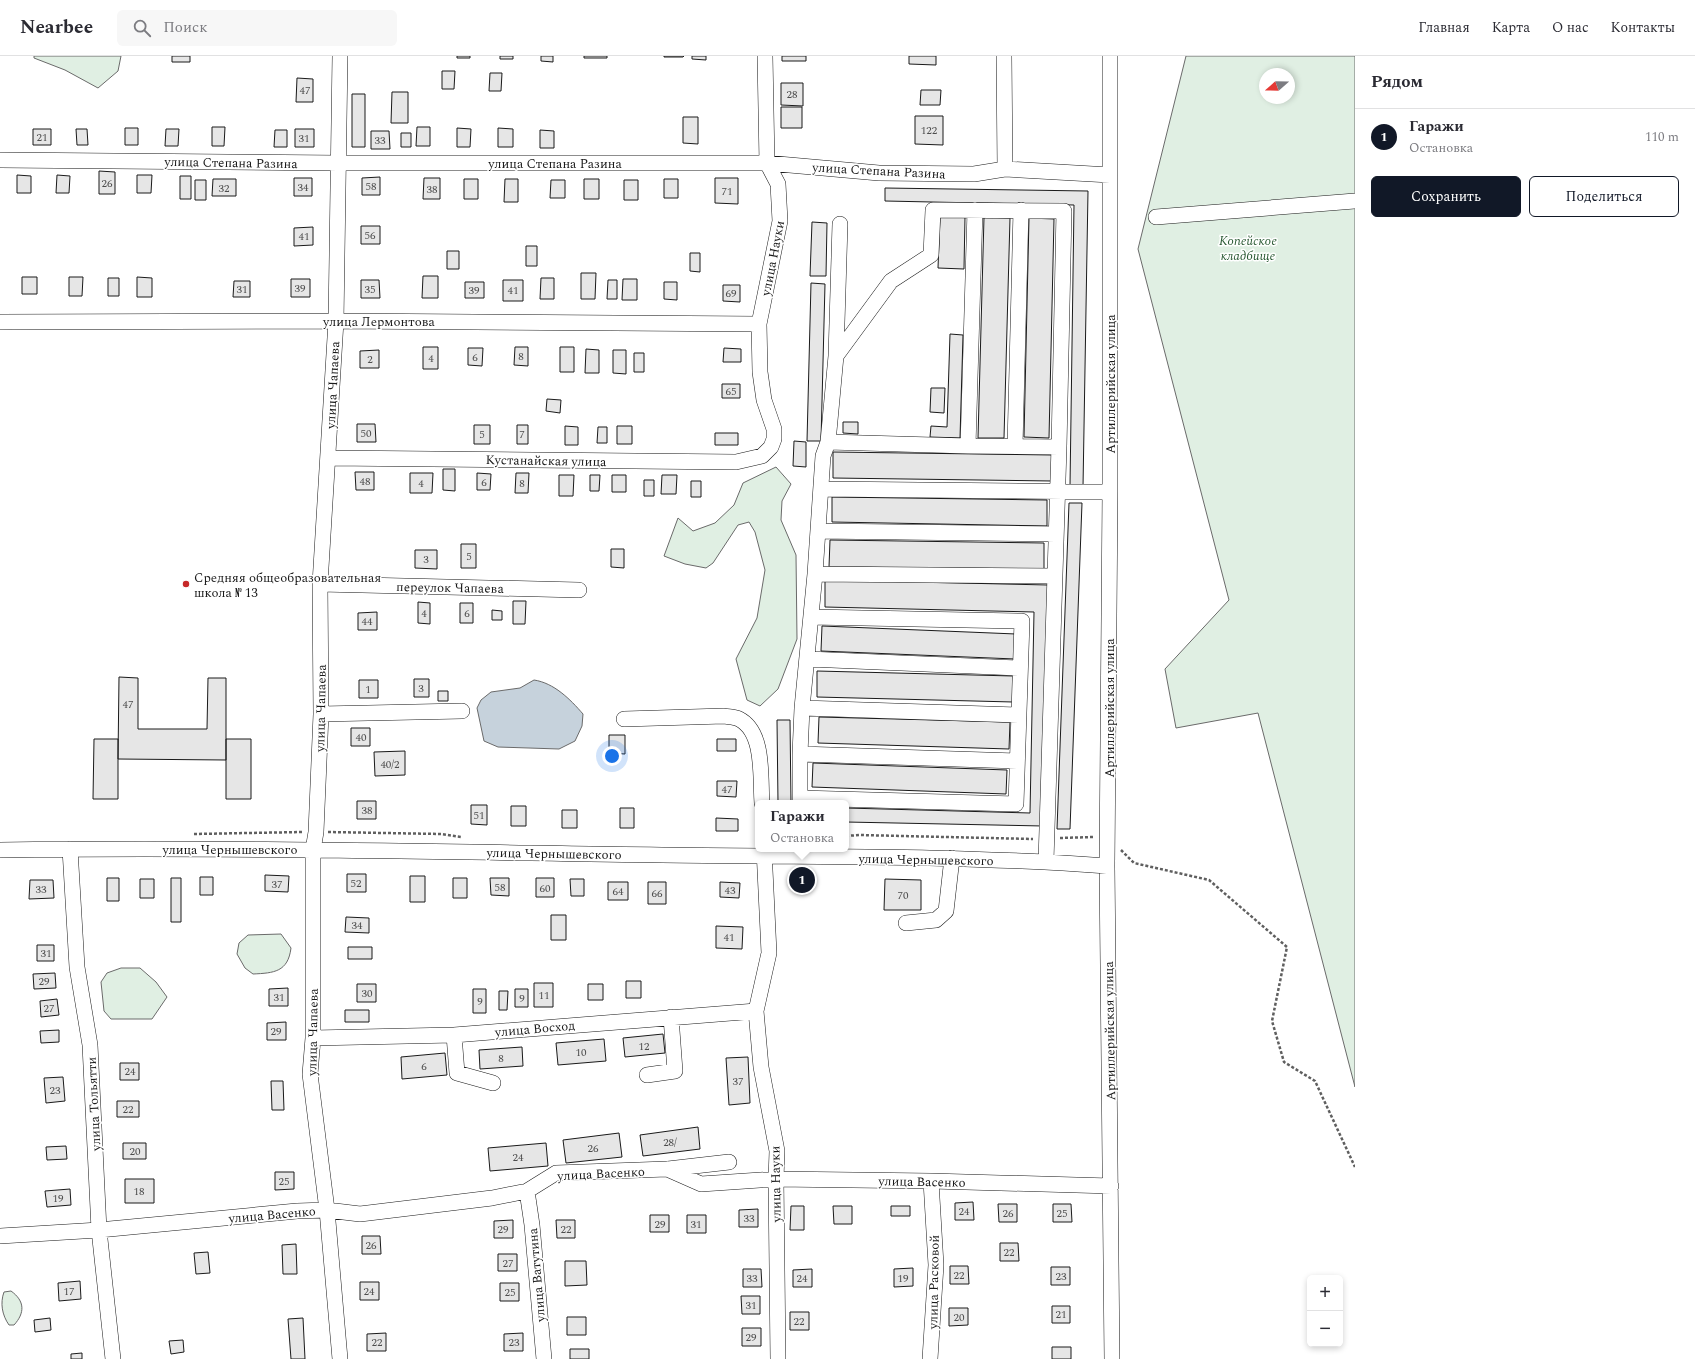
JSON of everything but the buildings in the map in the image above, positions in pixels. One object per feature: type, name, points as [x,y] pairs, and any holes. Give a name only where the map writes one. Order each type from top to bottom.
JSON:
[{"type":"street","name":"улица Чапаева","points":[[340,56],[336,321],[329,458],[320,584],[321,714],[314,850],[313,1038],[310,1074],[327,1210],[340,1359]]},
{"type":"street","name":"улица Науки","points":[[762,456],[771,447],[774,439],[774,429],[764,400],[760,372],[759,324],[780,220],[778,184],[767,162],[766,56]]},
{"type":"street","points":[[1004,56],[1005,169]]},
{"type":"street","name":"Артиллерийская улица","points":[[1110,56],[1110,492],[1107,866],[1112,1359]]},
{"type":"street","name":"улица Степана Разина","points":[[0,160],[339,163],[767,162],[879,173],[974,174],[1005,169],[1110,175]]},
{"type":"street","points":[[1156,217],[1355,201]]},
{"type":"street","points":[[836,356],[892,281],[931,255],[933,210],[1064,211],[1059,447],[1046,861]]},
{"type":"street","points":[[968,446],[975,210]]},
{"type":"street","points":[[1015,446],[1021,210]]},
{"type":"street","points":[[800,800],[802,708],[808,659],[823,456],[828,442],[836,356],[840,224]]},
{"type":"street","name":"улица Лермонтова","points":[[0,322],[336,321],[759,324]]},
{"type":"street","points":[[828,442],[1059,447]]},
{"type":"street","name":"Кустанайская улица","points":[[329,458],[736,462],[762,456]]},
{"type":"street","points":[[821,489],[1110,492]]},
{"type":"street","points":[[818,531],[1056,534]]},
{"type":"street","points":[[815,574],[1055,576]]},
{"type":"street","name":"переулок Чапаева","points":[[320,584],[579,590]]},
{"type":"street","points":[[811,617],[1022,621],[1016,804],[849,801]]},
{"type":"street","points":[[808,659],[1020,668]]},
{"type":"street","points":[[802,708],[1019,715]]},
{"type":"street","points":[[321,714],[462,711]]},
{"type":"street","points":[[624,719],[724,716],[738,719],[750,727],[759,751],[762,800]]},
{"type":"street","points":[[800,754],[1018,761]]},
{"type":"street","name":"улица Чернышевского","points":[[0,850],[70,849],[801,853],[1046,861],[1107,866]]},
{"type":"street","name":"улица Тольятти","points":[[70,849],[77,967],[90,1045],[99,1230],[113,1359]]},
{"type":"street","name":"улица Науки","points":[[764,853],[769,953],[756,1011],[761,1067],[777,1151],[778,1359]]},
{"type":"street","points":[[906,923],[936,920],[946,911],[952,858]]},
{"type":"street","name":"улица Восход","points":[[313,1038],[454,1035],[756,1011]]},
{"type":"street","points":[[647,1075],[675,1071],[671,1017]]},
{"type":"street","points":[[454,1035],[457,1073],[493,1083]]},
{"type":"street","points":[[667,1169],[729,1162]]},
{"type":"street","name":"улица Васенко","points":[[0,1236],[99,1230],[297,1211],[327,1210],[360,1214],[492,1198],[527,1191],[556,1174],[667,1169],[701,1184],[776,1179],[931,1181],[1111,1186]]},
{"type":"street","name":"улица Расковой","points":[[930,1359],[936,1265],[931,1181]]},
{"type":"street","name":"улица Ватутина","points":[[527,1191],[544,1359]]},
{"type":"path","points":[[849,836],[1047,839],[1108,837],[1134,863],[1209,880],[1287,947],[1272,1022],[1284,1062],[1315,1081],[1355,1167]]},
{"type":"green space","points":[[34,56],[121,56],[118,71],[98,88],[65,70],[34,58]]},
{"type":"green space","name":"Копейское кладбище","points":[[1186,56],[1355,56],[1355,1087],[1258,713],[1176,728],[1165,669],[1229,600],[1138,249]]},
{"type":"green space","points":[[776,467],[791,484],[782,501],[781,520],[796,555],[797,639],[778,689],[760,706],[747,700],[736,659],[757,618],[765,570],[755,532],[749,522],[738,525],[713,563],[706,568],[685,564],[664,556],[678,518],[693,531],[715,523],[734,505],[743,483]]},
{"type":"green space","points":[[281,934],[291,948],[287,962],[283,967],[273,972],[253,974],[245,968],[237,954],[239,943],[248,935]]},
{"type":"green space","points":[[121,968],[140,968],[156,982],[167,997],[152,1019],[111,1019],[104,1011],[101,982],[107,973]]},
{"type":"green space","points":[[11,1291],[19,1299],[22,1307],[22,1312],[18,1321],[14,1325],[9,1325],[3,1313],[2,1305],[4,1292]]},
{"type":"shaded area","points":[[534,680],[548,684],[561,692],[583,714],[582,726],[575,741],[559,749],[498,747],[484,741],[477,708],[481,700],[491,692],[520,688]]},
{"type":"place","name":"Средняя общеобразовательная школа № 13","points":[[186,584]]},
{"type":"place","name":"Гаражи","points":[[802,880]]}]
